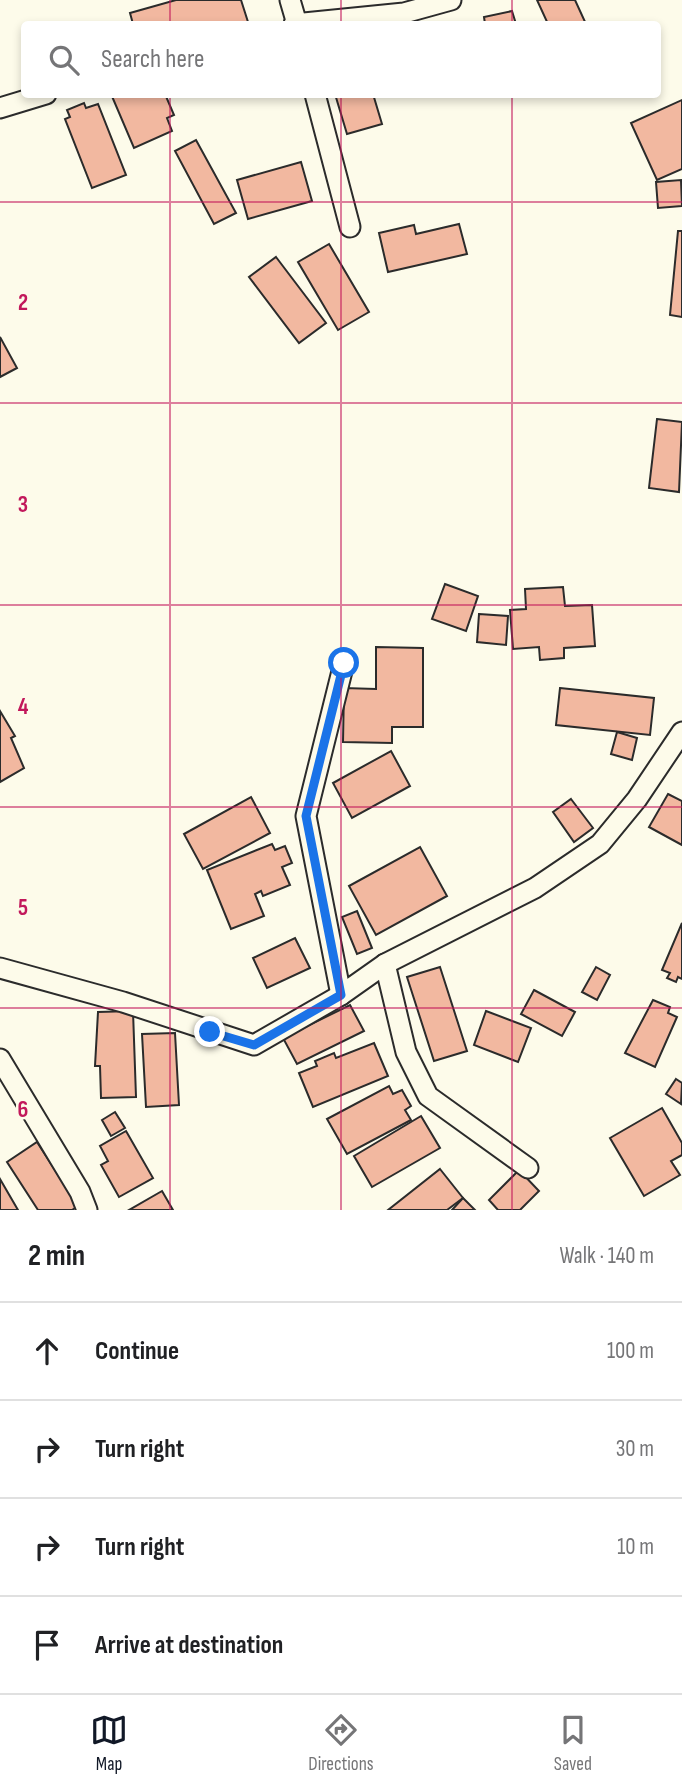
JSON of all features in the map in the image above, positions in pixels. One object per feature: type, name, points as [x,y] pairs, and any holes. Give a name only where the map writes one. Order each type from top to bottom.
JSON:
[{"type":"street","points":[[290,0],[295,21]]},
{"type":"street","points":[[325,21],[404,13],[451,0]]},
{"type":"street","points":[[0,108],[33,98]]},
{"type":"street","points":[[316,98],[350,227]]},
{"type":"street","points":[[341,995],[306,816],[344,663]]},
{"type":"street","points":[[0,968],[123,1002],[254,1045],[341,995],[385,964],[535,888],[600,844],[637,799],[682,732]]},
{"type":"street","points":[[385,964],[406,1052],[428,1096],[528,1168]]},
{"type":"street","points":[[0,1059],[80,1192],[87,1210]]},
{"type":"building","points":[[176,0],[241,0],[248,21],[132,21],[130,13]]},
{"type":"building","points":[[537,0],[575,0],[585,21],[547,21]]},
{"type":"building","points":[[512,11],[515,21],[485,21],[484,17]]},
{"type":"building","points":[[113,98],[167,98],[174,115],[167,118],[172,131],[134,148]]},
{"type":"building","points":[[336,98],[374,98],[382,124],[347,134]]},
{"type":"building","points":[[682,100],[682,169],[657,180],[631,123]]},
{"type":"building","points":[[84,103],[86,108],[98,104],[126,175],[92,188],[65,119],[70,117],[67,110]]},
{"type":"building","points":[[196,140],[236,213],[214,224],[175,151]]},
{"type":"building","points":[[301,162],[312,201],[248,219],[237,180]]},
{"type":"building","points":[[681,180],[682,206],[658,208],[656,182]]},
{"type":"building","points":[[459,224],[467,254],[388,272],[379,233],[414,225],[416,234]]},
{"type":"building","points":[[678,231],[682,231],[682,317],[670,315]]},
{"type":"building","points":[[329,244],[369,312],[338,330],[298,262]]},
{"type":"building","points":[[276,257],[326,323],[299,343],[249,277]]},
{"type":"building","points":[[0,337],[17,368],[0,377]]},
{"type":"building","points":[[657,419],[682,422],[679,492],[649,488]]},
{"type":"building","points":[[445,584],[478,596],[466,631],[432,619]]},
{"type":"building","points":[[563,587],[565,606],[592,605],[595,646],[564,648],[564,658],[540,660],[539,647],[513,649],[510,610],[526,609],[525,589]]},
{"type":"building","points":[[479,614],[508,616],[506,645],[477,642]]},
{"type":"building","points":[[376,647],[423,648],[423,727],[392,727],[392,743],[343,742],[344,688],[376,689]]},
{"type":"building","points":[[560,688],[654,698],[650,735],[556,725]]},
{"type":"building","points":[[0,711],[15,736],[11,738],[24,768],[0,782]]},
{"type":"building","points":[[617,732],[637,738],[632,760],[611,754]]},
{"type":"building","points":[[391,751],[410,786],[352,818],[333,783]]},
{"type":"building","points":[[668,794],[682,801],[682,845],[649,827]]},
{"type":"building","points":[[251,797],[270,833],[203,869],[184,834]]},
{"type":"building","points":[[571,799],[593,828],[574,842],[553,812]]},
{"type":"building","points":[[272,844],[275,850],[285,846],[292,863],[282,867],[290,885],[263,896],[261,891],[255,894],[264,916],[231,929],[207,870]]},
{"type":"building","points":[[420,847],[447,896],[376,935],[349,886]]},
{"type":"building","points":[[357,911],[372,948],[357,954],[342,917]]},
{"type":"building","points":[[682,923],[682,979],[678,977],[676,982],[667,978],[670,973],[662,970]]},
{"type":"building","points":[[295,938],[310,968],[267,988],[253,958]]},
{"type":"building","points":[[440,967],[467,1051],[434,1061],[407,977]]},
{"type":"building","points":[[596,967],[610,975],[597,1000],[582,992]]},
{"type":"building","points":[[534,990],[575,1012],[562,1036],[521,1014]]},
{"type":"building","points":[[653,1000],[670,1007],[668,1013],[677,1017],[655,1067],[625,1053]]},
{"type":"building","points":[[350,1005],[364,1031],[297,1064],[283,1038]]},
{"type":"building","points":[[133,1011],[136,1097],[101,1098],[100,1066],[95,1066],[98,1012]]},
{"type":"building","points":[[486,1011],[531,1028],[518,1062],[474,1045]]},
{"type":"building","points":[[175,1033],[179,1105],[146,1107],[142,1034]]},
{"type":"building","points":[[374,1043],[388,1076],[313,1107],[299,1073],[317,1066],[315,1061],[334,1053],[336,1058]]},
{"type":"building","points":[[676,1079],[682,1083],[681,1104],[666,1094]]},
{"type":"building","points":[[389,1086],[393,1094],[402,1090],[411,1106],[405,1110],[411,1120],[347,1154],[327,1119]]},
{"type":"building","points":[[662,1108],[682,1143],[682,1155],[671,1161],[680,1175],[644,1196],[610,1138]]},
{"type":"building","points":[[115,1112],[125,1128],[111,1136],[102,1120]]},
{"type":"building","points":[[421,1116],[440,1148],[372,1187],[354,1156]]},
{"type":"building","points":[[126,1131],[153,1178],[119,1197],[101,1165],[108,1161],[100,1146]]},
{"type":"building","points":[[37,1142],[78,1206],[72,1210],[38,1210],[7,1162]]},
{"type":"building","points":[[440,1169],[463,1198],[447,1210],[388,1210]]},
{"type":"building","points":[[519,1170],[539,1191],[520,1210],[498,1210],[489,1200]]},
{"type":"building","points":[[0,1179],[18,1210],[0,1210]]},
{"type":"building","points":[[162,1191],[173,1210],[129,1210]]},
{"type":"building","points":[[463,1198],[475,1210],[452,1210]]},
{"type":"route","points":[[210,1032],[254,1045],[341,995],[306,816],[344,663]]}]
